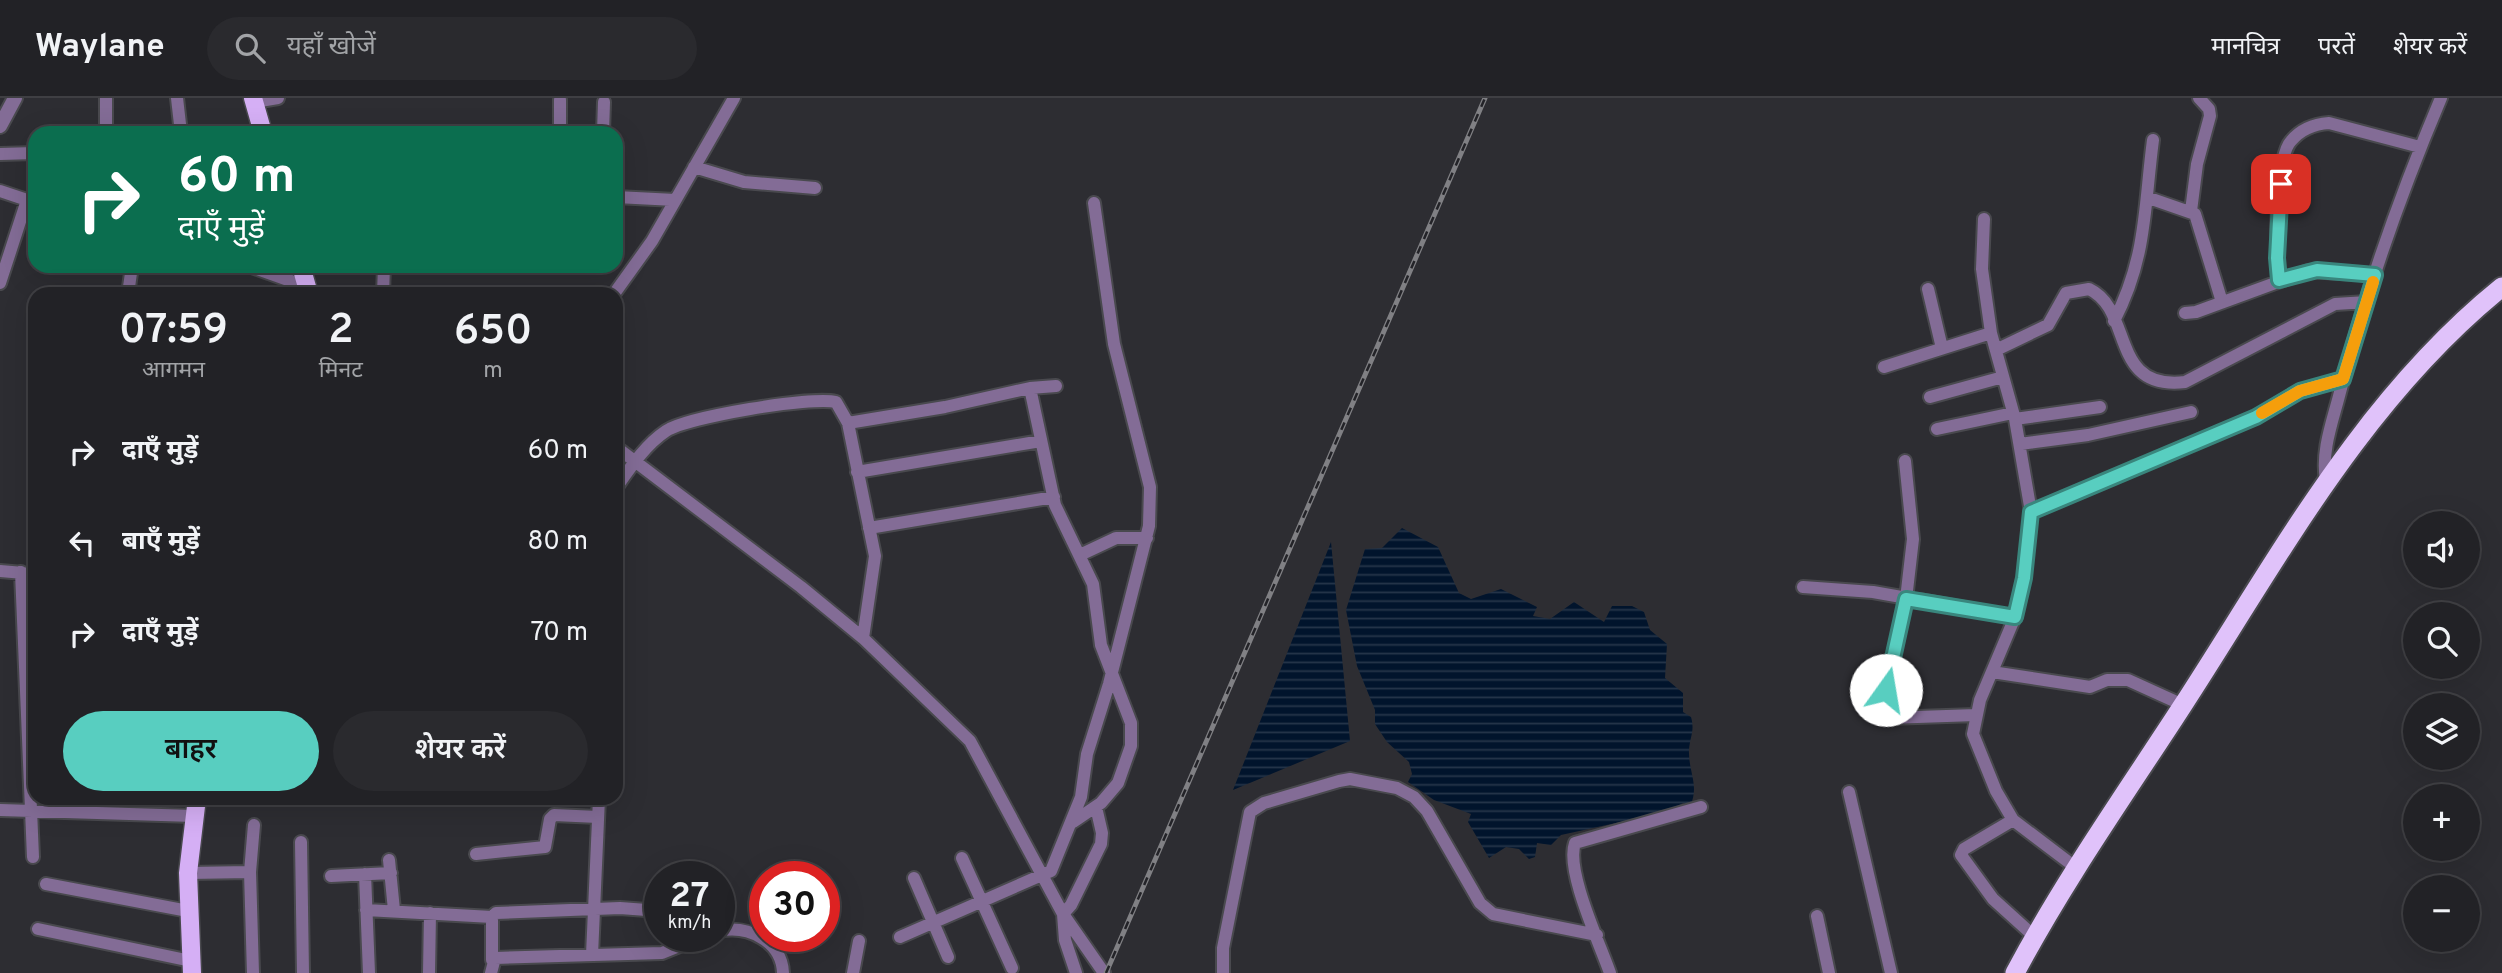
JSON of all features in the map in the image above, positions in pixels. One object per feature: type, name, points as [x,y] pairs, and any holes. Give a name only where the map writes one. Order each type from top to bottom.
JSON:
[{"type":"highway","points":[[2015,973],[2075,867],[2183,705],[2326,480],[2410,375],[2448,334],[2502,287]]},
{"type":"main road","points":[[253,100],[261,126]]},
{"type":"main road","points":[[191,967],[188,873],[195,807]]},
{"type":"street","points":[[106,98],[106,126]]},
{"type":"street","points":[[177,98],[180,126]]},
{"type":"street","points":[[253,100],[278,98]]},
{"type":"street","points":[[620,287],[637,265],[734,98]]},
{"type":"street","points":[[2191,211],[2197,164],[2210,116],[2199,98]]},
{"type":"street","points":[[2326,480],[2324,456],[2343,379],[2398,201],[2441,98]]},
{"type":"street","points":[[560,100],[560,126]]},
{"type":"street","points":[[603,126],[604,102]]},
{"type":"street","points":[[0,127],[8,105]]},
{"type":"street","points":[[2279,280],[2279,208],[2284,160],[2290,141],[2316,124],[2329,123],[2420,147]]},
{"type":"street","points":[[2113,321],[2129,293],[2140,253],[2153,140]]},
{"type":"street","points":[[0,154],[28,153]]},
{"type":"street","points":[[694,167],[744,182],[815,188]]},
{"type":"street","points":[[0,191],[28,200]]},
{"type":"street","points":[[623,197],[675,200]]},
{"type":"street","points":[[2148,198],[2172,208],[2191,211],[2198,219],[2222,302]]},
{"type":"street","points":[[900,937],[1044,876],[1057,860],[1081,797],[1087,754],[1147,538],[1150,487],[1114,344],[1094,203]]},
{"type":"street","points":[[0,283],[28,209]]},
{"type":"street","points":[[1984,219],[1982,269],[1991,333],[2014,416],[2031,512],[2024,578],[2015,617],[1976,715],[1975,743],[1996,791],[2013,820],[2075,867]]},
{"type":"street","points":[[2185,313],[2279,280],[2317,270],[2375,275]]},
{"type":"street","points":[[268,273],[299,287]]},
{"type":"street","points":[[1928,289],[1942,348]]},
{"type":"street","points":[[1996,350],[2048,325],[2062,297],[2076,289],[2095,292],[2143,375],[2158,383],[2170,384],[2204,374],[2335,304],[2367,302]]},
{"type":"street","points":[[1884,367],[1991,333]]},
{"type":"street","points":[[1930,397],[2003,377]]},
{"type":"street","points":[[2031,512],[2256,417],[2300,391],[2343,379]]},
{"type":"street","points":[[848,423],[945,407],[1030,388],[1056,386]]},
{"type":"street","points":[[1030,388],[1062,522],[1082,554],[1093,584],[1101,645],[1127,709],[1131,746],[1118,783],[1096,807],[1072,822]]},
{"type":"street","points":[[623,478],[636,460],[667,430],[683,423],[812,400],[836,402],[848,423],[875,556],[863,638]]},
{"type":"street","points":[[1937,429],[2014,416],[2099,407]]},
{"type":"street","points":[[2020,444],[2088,435],[2191,412]]},
{"type":"street","points":[[857,472],[1041,441]]},
{"type":"street","points":[[623,452],[863,638],[970,741],[1063,914],[1104,973]]},
{"type":"street","points":[[1905,461],[1913,539],[1906,599],[1881,706],[1882,715],[1976,715]]},
{"type":"street","points":[[869,528],[1054,497]]},
{"type":"street","points":[[1082,554],[1116,538],[1147,538]]},
{"type":"street","points":[[0,571],[28,573]]},
{"type":"street","points":[[20,572],[28,626]]},
{"type":"street","points":[[1803,587],[1873,592],[2015,617]]},
{"type":"street","points":[[1992,672],[2090,687],[2107,680],[2128,680],[2183,705]]},
{"type":"street","points":[[1223,973],[1223,948],[1250,812],[1264,803],[1350,779],[1397,788],[1414,797],[1434,822],[1480,903],[1493,914],[1597,935]]},
{"type":"street","points":[[1849,792],[1891,973]]},
{"type":"street","points":[[31,805],[33,857]]},
{"type":"street","points":[[0,810],[31,811],[61,805],[195,807]]},
{"type":"street","points":[[592,955],[599,805]]},
{"type":"street","points":[[1076,973],[1065,940],[1063,914],[1071,905],[1101,844],[1102,833],[1096,807]]},
{"type":"street","points":[[1610,973],[1572,865],[1575,843],[1701,807]]},
{"type":"street","points":[[476,854],[545,847],[550,819],[554,815],[598,817]]},
{"type":"street","points":[[2013,820],[1964,849],[1961,855],[1993,899],[2035,937]]},
{"type":"street","points":[[253,973],[250,872],[254,825]]},
{"type":"street","points":[[301,842],[303,973]]},
{"type":"street","points":[[962,858],[1012,968]]},
{"type":"street","points":[[331,876],[365,874],[390,867],[394,910]]},
{"type":"street","points":[[188,873],[250,872]]},
{"type":"street","points":[[365,874],[369,973]]},
{"type":"street","points":[[914,878],[948,957]]},
{"type":"street","points":[[47,884],[188,911]]},
{"type":"street","points":[[366,910],[492,917],[500,912],[644,911]]},
{"type":"street","points":[[429,973],[430,913]]},
{"type":"street","points":[[1817,916],[1829,973]]},
{"type":"street","points":[[492,917],[492,967],[592,955],[664,952]]},
{"type":"street","points":[[38,929],[191,967]]},
{"type":"street","points":[[735,932],[751,932],[765,940],[777,951],[783,973]]},
{"type":"street","points":[[853,973],[859,941]]},
{"type":"water","points":[[1402,528],[1438,547],[1459,593],[1471,599],[1501,589],[1537,607],[1533,616],[1550,619],[1574,602],[1604,622],[1612,606],[1632,606],[1644,612],[1650,630],[1667,644],[1665,678],[1683,693],[1683,712],[1691,717],[1689,758],[1694,792],[1690,806],[1683,803],[1666,812],[1561,835],[1551,845],[1537,843],[1535,857],[1529,859],[1519,849],[1506,847],[1489,858],[1468,822],[1471,814],[1434,800],[1408,782],[1412,774],[1409,762],[1387,742],[1375,724],[1375,710],[1357,666],[1346,610],[1365,549],[1382,548]]},
{"type":"water","points":[[1331,542],[1350,741],[1233,790]]},
{"type":"railway","points":[[1106,973],[1485,98]]},
{"type":"slow traffic","points":[[2262,413],[2300,391],[2343,379],[2373,282]]},
{"type":"route","points":[[1886,690],[1906,599],[2015,617],[2024,578],[2031,512],[2132,467],[2183,449],[2256,417],[2300,391],[2343,379],[2375,275],[2317,270],[2279,280],[2277,258],[2281,184]]}]
